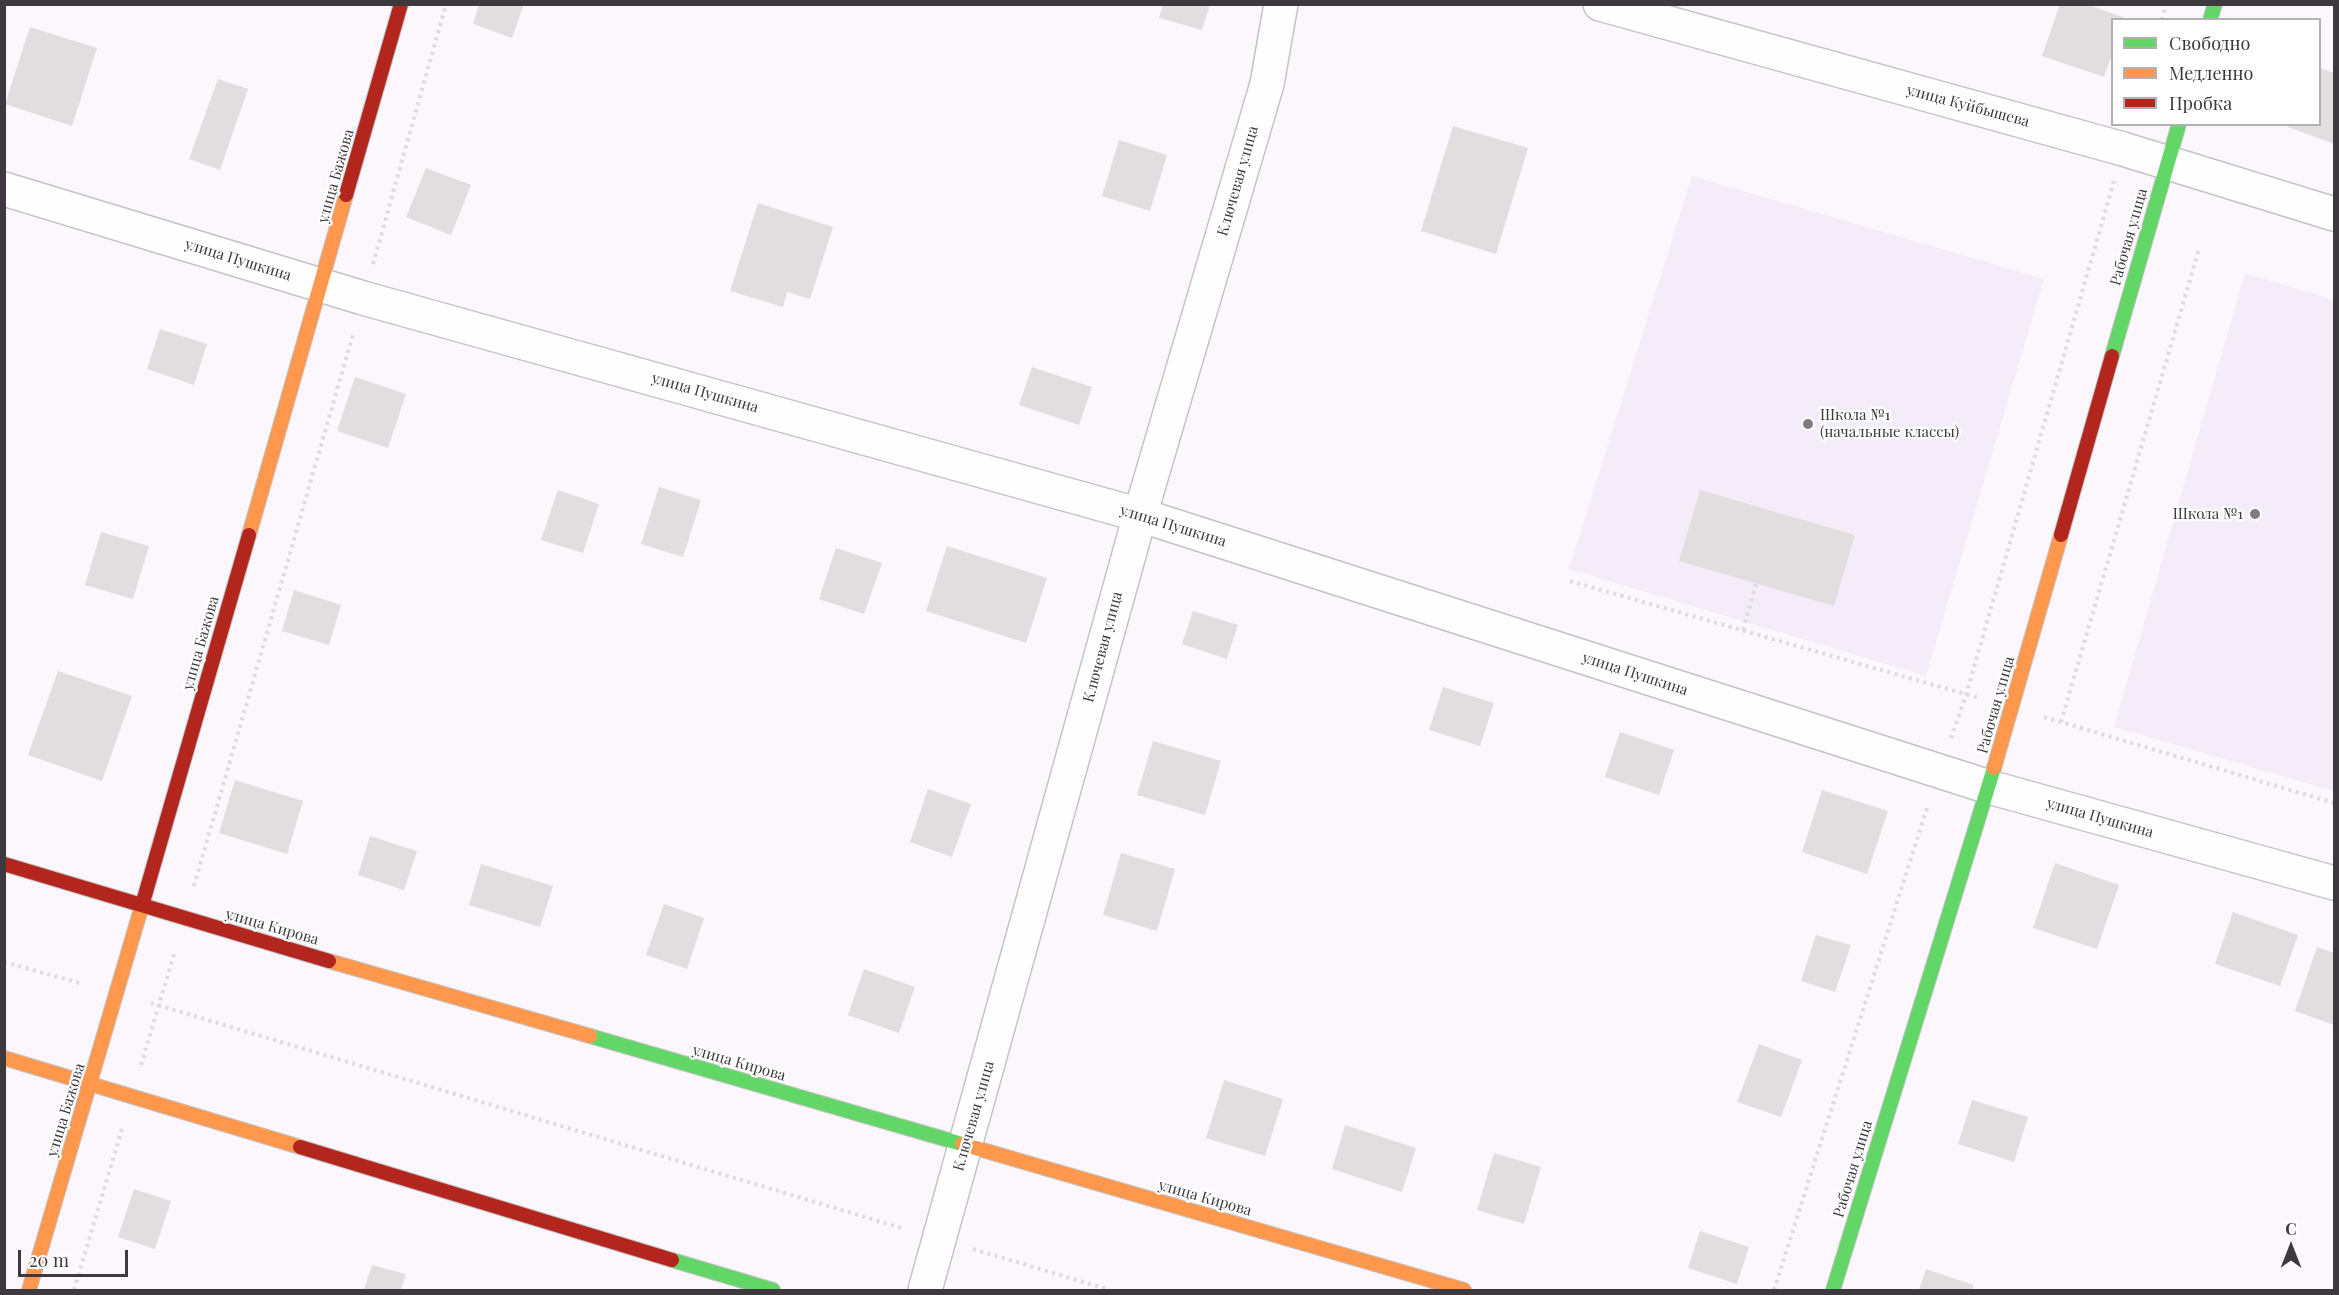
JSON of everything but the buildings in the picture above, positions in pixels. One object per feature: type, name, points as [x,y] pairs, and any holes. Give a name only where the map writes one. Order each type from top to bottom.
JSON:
[{"type":"main road","name":"улица Бажова","points":[[29,1290],[91,1084],[401,4]]},
{"type":"main road","name":"Рабочая улица","points":[[1833,1290],[1989,788],[2178,126]]},
{"type":"main road","name":"улица Кирова","points":[[4,864],[185,919],[1464,1290]]},
{"type":"main road","points":[[4,1058],[773,1290]]},
{"type":"street","name":"Ключевая улица","points":[[925,1290],[1140,515],[1267,84],[1281,4]]},
{"type":"street","name":"улица Куйбышева","points":[[1600,4],[2123,149],[2334,214]]},
{"type":"street","name":"улица Пушкина","points":[[4,189],[363,298],[1140,515],[1989,788],[2334,883]]},
{"type":"path","points":[[74,1290],[185,919],[446,4]]},
{"type":"path","points":[[1774,1290],[1966,694],[2123,149]]},
{"type":"path","points":[[2061,722],[2199,249]]},
{"type":"path","points":[[1570,581],[1966,694],[2334,803]]},
{"type":"path","points":[[1743,630],[1756,584]]},
{"type":"path","points":[[4,962],[159,1005],[1110,1290]]},
{"type":"shaded area","name":"Школа №1 (начальные классы)","points":[[1692,176],[2044,279],[1926,676],[1569,569]]},
{"type":"shaded area","name":"Школа №1","points":[[2245,273],[2334,300],[2334,791],[2114,727]]},
{"type":"traffic: fast","points":[[2211,18],[2215,4]]},
{"type":"traffic: fast","points":[[2112,356],[2178,126]]},
{"type":"traffic: fast","points":[[1833,1290],[1994,768]]},
{"type":"traffic: fast","points":[[590,1036],[962,1144]]},
{"type":"traffic: fast","points":[[672,1260],[773,1290]]},
{"type":"traffic: slow","points":[[249,535],[346,195]]},
{"type":"traffic: slow","points":[[1994,768],[2061,535]]},
{"type":"traffic: slow","points":[[29,1290],[143,902]]},
{"type":"traffic: slow","points":[[329,961],[590,1036]]},
{"type":"traffic: slow","points":[[4,1058],[300,1147]]},
{"type":"traffic: slow","points":[[962,1144],[1464,1290]]},
{"type":"traffic: jam","points":[[346,195],[401,4]]},
{"type":"traffic: jam","points":[[2061,535],[2112,356]]},
{"type":"traffic: jam","points":[[143,902],[249,535]]},
{"type":"traffic: jam","points":[[4,864],[329,961]]},
{"type":"traffic: jam","points":[[300,1147],[672,1260]]},
{"type":"place","name":"Школа №1 (начальные классы)","points":[[1808,424]]},
{"type":"place","name":"Школа №1","points":[[2255,514]]}]
